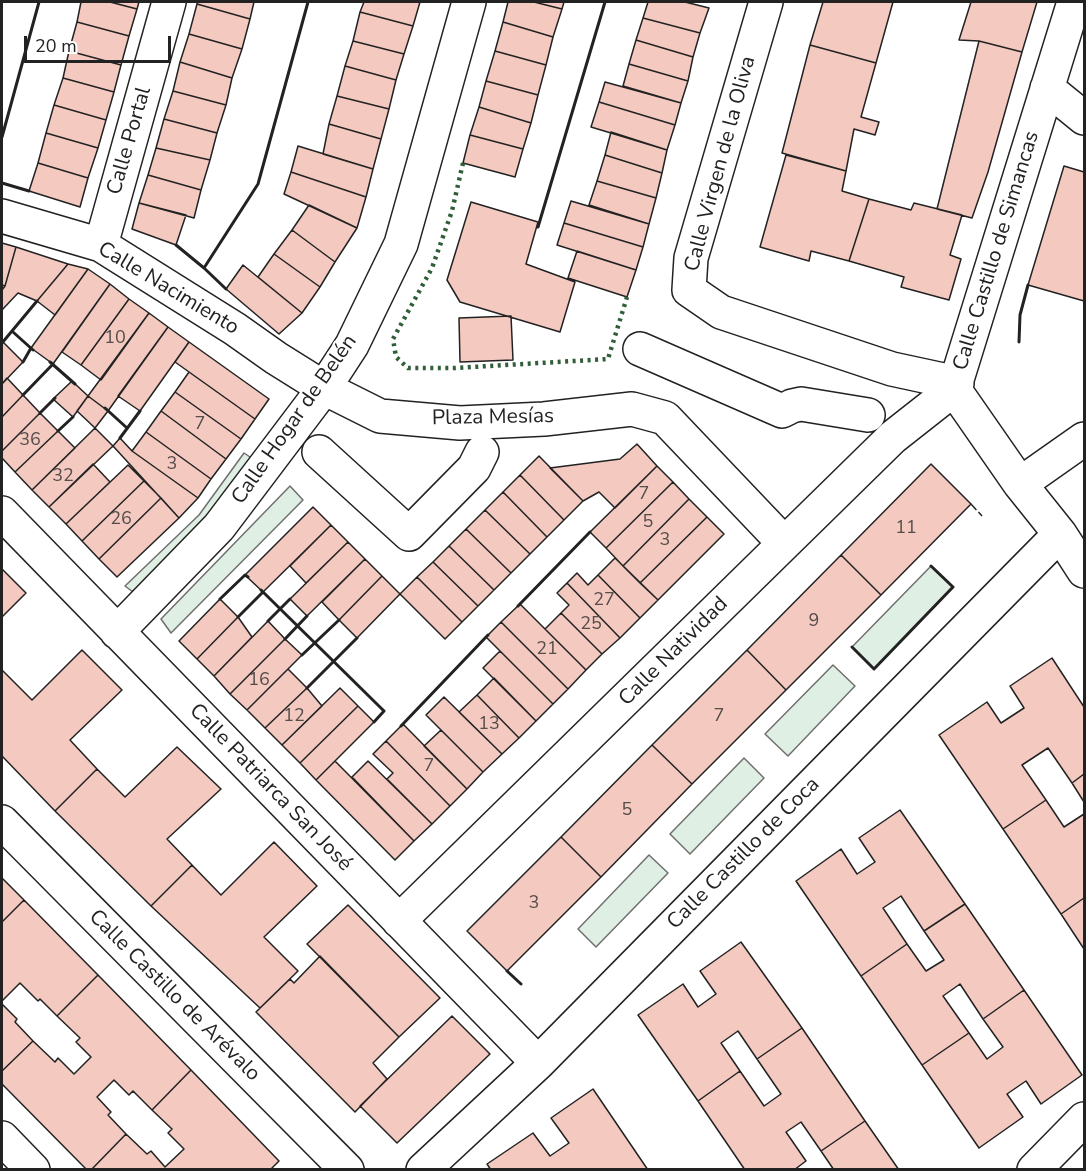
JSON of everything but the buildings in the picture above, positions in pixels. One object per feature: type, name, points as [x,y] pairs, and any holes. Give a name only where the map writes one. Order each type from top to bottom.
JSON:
[{"type":"street","name":"Calle Portal","points":[[101,245],[169,2]]},
{"type":"street","name":"Calle Hogar de Belén","points":[[117,632],[219,527],[324,388],[352,345],[401,244],[469,2]]},
{"type":"street","name":"Calle Virgen de la Oliva","points":[[766,2],[691,258],[689,290],[721,312],[892,369],[956,386]]},
{"type":"street","name":"Calle Castillo de Simancas","points":[[1074,2],[956,386],[1020,484],[1060,534],[1084,571]]},
{"type":"street","points":[[1047,88],[1084,118]]},
{"type":"street","name":"Calle Nacimiento","points":[[2,216],[101,245],[236,329],[276,358],[324,388]]},
{"type":"street","points":[[640,349],[782,411],[801,404],[868,415]]},
{"type":"street","name":"Calle Natividad","points":[[399,921],[893,437],[956,386]]},
{"type":"street","name":"Plaza Mesías","points":[[324,388],[380,416],[460,423],[544,419],[632,409],[665,418],[784,543]]},
{"type":"street","points":[[1020,484],[1084,439]]},
{"type":"street","points":[[319,452],[410,534],[474,468],[482,452]]},
{"type":"street","name":"Calle Patriarca San José","points":[[2,513],[538,1063]]},
{"type":"street","name":"Calle Castillo de Coca","points":[[423,1170],[538,1063],[1060,534]]},
{"type":"street","name":"Calle Castillo de Arévalo","points":[[2,822],[347,1170]]},
{"type":"street","points":[[1034,1170],[1084,1119]]},
{"type":"street","points":[[2,1138],[33,1170]]},
{"type":"green space","points":[[244,453],[253,459],[209,518],[133,592],[125,586],[199,515]]},
{"type":"green space","points":[[290,486],[303,500],[171,633],[161,619]]},
{"type":"green space","points":[[931,566],[953,587],[874,669],[852,647]]},
{"type":"green space","points":[[833,665],[855,686],[788,756],[765,734]]},
{"type":"green space","points":[[744,758],[764,778],[690,854],[670,834]]},
{"type":"green space","points":[[649,855],[668,873],[596,947],[578,929]]},
{"type":"hedge","points":[[463,163],[452,211],[432,268],[393,339],[396,357],[408,368],[455,368],[608,359],[627,297]]},
{"type":"fence","points":[[971,504],[982,516]]},
{"type":"wall","points":[[2,137],[39,2]]},
{"type":"wall","points":[[226,289],[204,268],[258,184],[308,2]]},
{"type":"wall","points":[[538,227],[605,2]]},
{"type":"wall","points":[[2,183],[29,191]]},
{"type":"wall","points":[[176,245],[204,268]]},
{"type":"wall","points":[[1019,342],[1020,315],[1028,285]]},
{"type":"wall","points":[[2,343],[37,301]]},
{"type":"wall","points":[[13,332],[33,350]]},
{"type":"wall","points":[[23,362],[31,348]]},
{"type":"wall","points":[[50,362],[75,384]]},
{"type":"wall","points":[[23,395],[53,364]]},
{"type":"wall","points":[[40,413],[55,398]]},
{"type":"wall","points":[[105,408],[127,428]]},
{"type":"wall","points":[[120,438],[140,411]]},
{"type":"wall","points":[[58,431],[73,417]]},
{"type":"wall","points":[[518,606],[590,532]]},
{"type":"wall","points":[[852,647],[874,669],[953,587],[931,566]]},
{"type":"wall","points":[[220,599],[245,575],[248,577]]},
{"type":"wall","points":[[261,590],[384,711],[374,722]]},
{"type":"wall","points":[[238,617],[263,592]]},
{"type":"wall","points":[[268,621],[290,599]]},
{"type":"wall","points":[[285,639],[307,616]]},
{"type":"wall","points":[[302,655],[339,620]]},
{"type":"wall","points":[[401,726],[488,635]]},
{"type":"wall","points":[[307,688],[357,638]]},
{"type":"wall","points":[[507,971],[521,984]]}]
